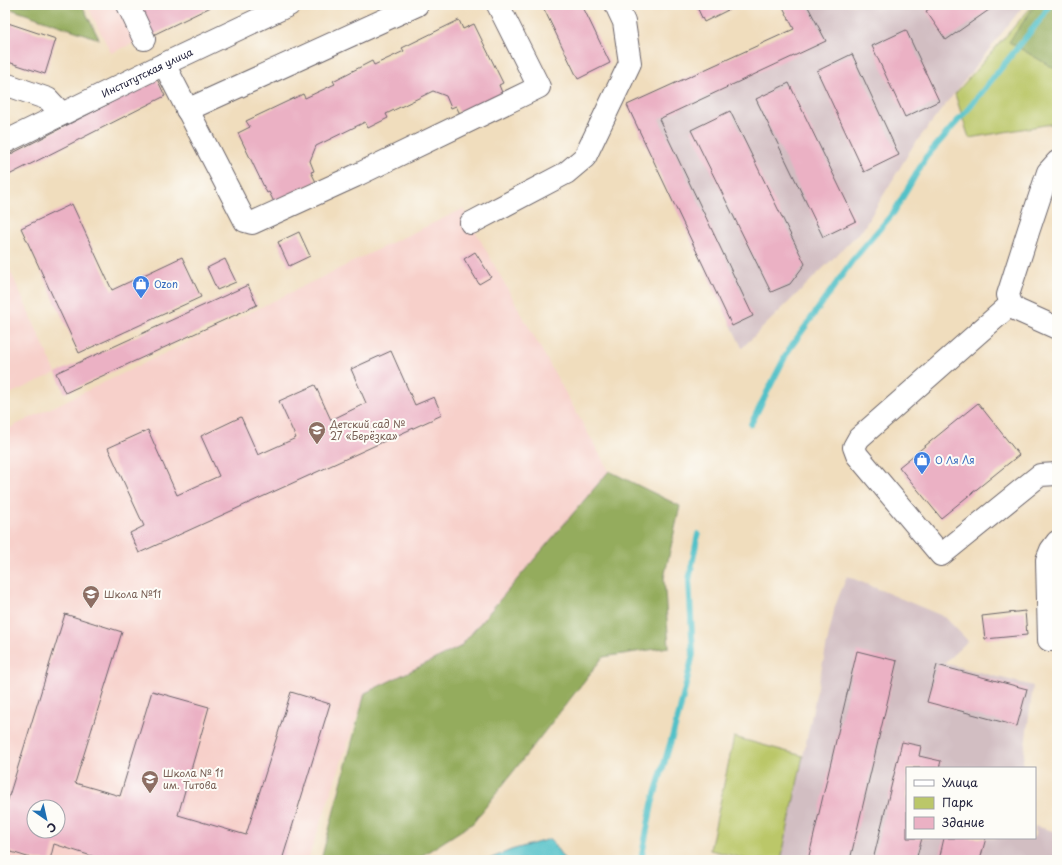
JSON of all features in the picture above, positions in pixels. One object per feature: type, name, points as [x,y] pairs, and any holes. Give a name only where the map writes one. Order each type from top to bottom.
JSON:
[{"type":"street","points":[[128,5],[144,39]]},
{"type":"street","name":"Институтская улица","points":[[5,142],[289,5]]},
{"type":"street","points":[[187,110],[417,5]]},
{"type":"street","points":[[164,64],[245,220],[252,223],[355,176],[539,88],[498,5]]},
{"type":"street","points":[[470,222],[566,173],[586,157],[630,63],[624,22],[616,5]]},
{"type":"street","points":[[5,84],[48,99],[62,114]]},
{"type":"street","points":[[1057,162],[1048,172],[1008,295],[1010,304],[1017,310],[1057,328]]},
{"type":"street","points":[[1010,304],[859,438],[854,447],[857,455],[941,555],[1040,475],[1057,474]]},
{"type":"street","points":[[1057,542],[1051,550],[1047,560],[1049,640],[1057,640]]},
{"type":"shaded area","points":[[87,5],[214,5],[153,35],[111,53]]},
{"type":"shaded area","points":[[782,5],[1024,5],[913,146],[863,229],[742,348],[627,105],[794,29]]},
{"type":"shaded area","name":"Детский сад № 27 «Берёзка»","points":[[463,209],[609,471],[460,647],[365,693],[308,860],[5,860],[5,430]]},
{"type":"shaded area","points":[[5,259],[56,373],[5,396]]},
{"type":"shaded area","points":[[847,576],[945,617],[968,641],[944,663],[1033,686],[1022,767],[906,767],[906,839],[1036,839],[1036,826],[1057,832],[1057,860],[781,860],[835,606]]},
{"type":"green space","points":[[5,5],[82,5],[99,39],[5,7]]},
{"type":"green space","points":[[1033,5],[1057,5],[1057,123],[969,138],[955,94]]},
{"type":"green space","points":[[1035,5],[1057,5],[1057,70],[1009,42]]},
{"type":"green space","points":[[609,471],[680,506],[664,578],[669,647],[603,657],[473,823],[415,860],[321,860],[365,693],[460,647]]},
{"type":"green space","points":[[734,737],[803,756],[781,860],[749,860],[710,850]]},
{"type":"water","points":[[550,839],[565,860],[487,860],[511,850]]},
{"type":"building","points":[[139,5],[215,5],[153,35]]},
{"type":"building","points":[[542,5],[582,5],[610,63],[578,79]]},
{"type":"building","points":[[696,5],[738,5],[704,22]]},
{"type":"building","points":[[782,5],[807,5],[826,41],[659,119],[753,316],[732,326],[627,105],[794,29]]},
{"type":"building","points":[[935,5],[996,5],[946,40],[926,11]]},
{"type":"building","points":[[459,20],[463,29],[474,24],[503,83],[499,85],[503,95],[461,116],[456,106],[451,108],[446,96],[433,91],[386,114],[388,118],[368,128],[365,122],[316,146],[310,161],[314,171],[311,172],[316,182],[274,202],[269,192],[267,193],[238,133],[250,127],[246,121],[303,94],[305,98],[335,84],[333,81],[372,61],[374,65],[404,51],[402,48]]},
{"type":"building","points":[[5,22],[56,39],[45,74],[5,61]]},
{"type":"building","points":[[906,30],[939,101],[905,117],[872,46]]},
{"type":"building","points":[[852,54],[899,155],[864,172],[817,71]]},
{"type":"building","points":[[157,79],[165,96],[5,177],[5,157]]},
{"type":"building","points":[[789,83],[856,221],[823,237],[756,99]]},
{"type":"building","points":[[730,111],[805,264],[790,284],[771,292],[691,130]]},
{"type":"building","points":[[72,204],[112,290],[182,257],[201,297],[79,353],[21,228]]},
{"type":"building","points":[[299,232],[310,256],[289,266],[278,242]]},
{"type":"building","points":[[475,252],[491,277],[479,284],[464,259]]},
{"type":"building","points":[[225,259],[236,282],[217,290],[207,268]]},
{"type":"building","points":[[248,285],[257,305],[65,393],[56,373]]},
{"type":"building","points":[[391,351],[415,405],[434,397],[442,415],[139,553],[130,533],[144,526],[108,448],[148,430],[177,495],[219,476],[201,436],[241,417],[258,455],[296,438],[279,401],[315,385],[331,420],[366,403],[351,369]]},
{"type":"building","points":[[978,403],[1019,455],[941,518],[899,467]]},
{"type":"building","points":[[1025,611],[1027,635],[985,639],[982,616]]},
{"type":"building","points":[[65,614],[122,632],[75,783],[120,796],[152,691],[209,707],[178,815],[246,835],[291,692],[330,704],[282,860],[101,860],[54,844],[50,860],[37,860],[5,850],[5,809]]},
{"type":"building","points":[[857,651],[897,661],[850,860],[808,860]]},
{"type":"building","points":[[937,665],[1027,689],[1017,726],[927,702]]},
{"type":"building","points":[[902,742],[921,746],[919,756],[941,761],[939,767],[906,767],[906,839],[922,839],[916,860],[873,860]]},
{"type":"building","points":[[944,839],[986,839],[980,860],[939,860]]},
{"type":"waterway","points":[[751,424],[788,351],[852,261],[894,212],[926,157],[969,108],[1043,16],[1049,5]]},
{"type":"waterway","points":[[641,860],[652,804],[679,714],[693,654],[689,580],[698,534]]},
{"type":"place","name":"Ozon","points":[[141,299]]},
{"type":"place","name":"Детский сад № 27 «Берёзка»","points":[[317,445]]},
{"type":"place","name":"О Ля Ля","points":[[922,475]]},
{"type":"place","name":"Школа №11","points":[[91,609]]},
{"type":"place","name":"Школа № 11 им. Титова","points":[[150,794]]}]
